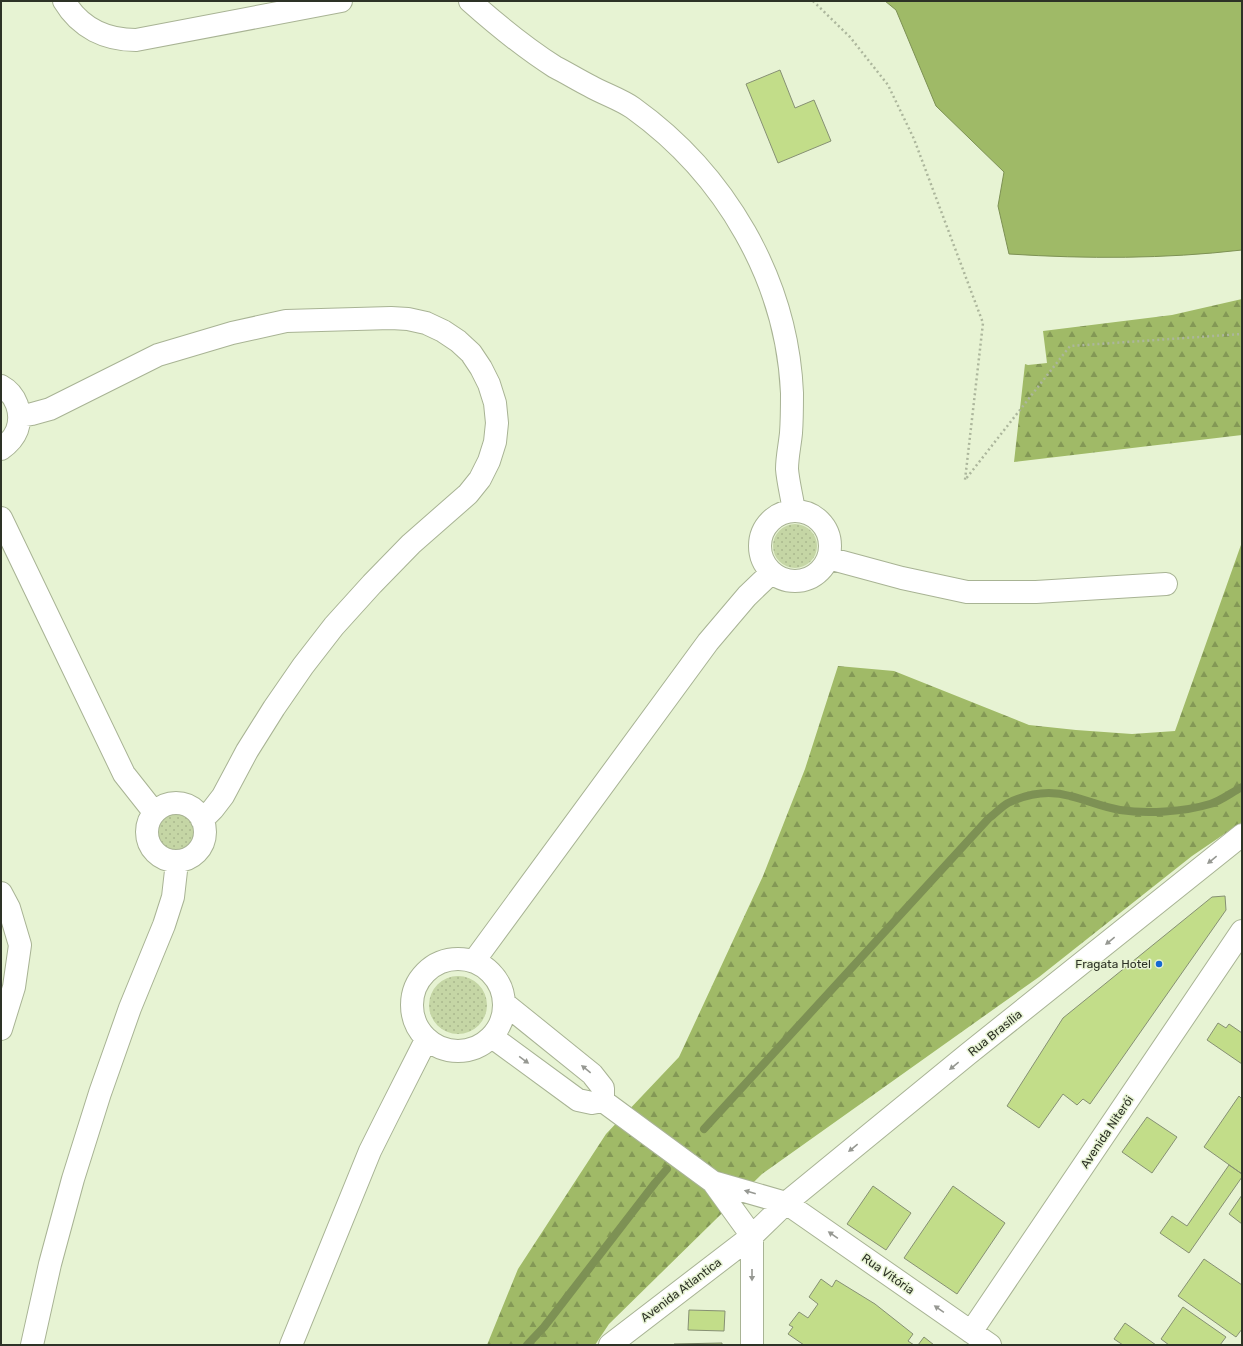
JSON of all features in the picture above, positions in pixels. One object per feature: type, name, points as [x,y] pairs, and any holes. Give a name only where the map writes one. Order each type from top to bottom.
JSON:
[{"type":"street","points":[[64,1],[85,26],[109,37],[122,40],[136,40],[341,1]]},
{"type":"street","points":[[470,1],[489,19],[522,45],[556,67],[590,86],[626,103],[653,122],[702,169],[723,196],[741,224],[757,254],[770,286],[780,318],[787,355],[792,393],[792,408],[787,468],[794,511]]},
{"type":"street","points":[[20,416],[50,409],[158,355],[232,333],[286,321],[390,318],[408,319],[426,323],[443,330],[471,353],[489,384],[495,404],[497,423],[495,442],[489,461],[480,479],[468,494],[411,544],[334,626],[303,666],[278,702],[247,751],[223,796],[202,820]]},
{"type":"street","points":[[1,386],[7,390],[16,402],[20,416],[17,430],[10,443],[1,449]]},
{"type":"street","points":[[794,511],[808,513],[819,520],[828,531],[831,545],[828,558],[821,570],[810,579],[797,582],[783,580],[771,573],[763,561],[760,548],[762,534],[769,522],[780,514],[794,511]]},
{"type":"street","points":[[1,518],[124,774],[154,812]]},
{"type":"street","points":[[828,558],[902,578],[968,592],[1036,592],[1166,584]]},
{"type":"street","points":[[474,961],[708,642],[747,596],[771,573]]},
{"type":"street","points":[[174,803],[186,804],[196,810],[202,820],[205,831],[203,842],[197,852],[188,859],[177,862],[166,860],[156,854],[149,845],[146,833],[148,822],[154,812],[163,806],[174,803]]},
{"type":"street","name":"Rua Brasília","points":[[752,1236],[786,1203],[968,1054],[1242,835]]},
{"type":"street","points":[[32,1345],[50,1264],[73,1179],[100,1093],[128,1015],[164,925],[173,897],[177,862]]},
{"type":"street","points":[[1,893],[9,908],[20,945],[14,987],[1,1029]]},
{"type":"street","name":"Avenida Niterói","points":[[972,1332],[1242,931]]},
{"type":"street","points":[[456,958],[474,961],[489,970],[500,985],[504,1003],[502,1021],[492,1037],[478,1048],[460,1052],[442,1049],[426,1040],[415,1025],[411,1007],[414,989],[423,974],[438,962],[456,958]]},
{"type":"street","points":[[504,1003],[592,1074],[603,1088],[603,1101]]},
{"type":"street","points":[[492,1037],[578,1100],[592,1103],[603,1101],[713,1182],[752,1236],[752,1345]]},
{"type":"street","points":[[291,1345],[370,1151],[426,1040]]},
{"type":"street","name":"Rua Vitória","points":[[713,1182],[786,1203],[990,1345]]},
{"type":"street","name":"Avenida Atlantica","points":[[610,1345],[752,1236]]},
{"type":"path","points":[[813,1],[850,37],[888,84],[914,139],[983,323],[965,480],[1070,346],[1242,334]]},
{"type":"shaded area","points":[[885,1],[1242,1],[1242,250],[1155,257],[1067,257],[1009,254],[998,206],[1004,172],[936,106],[896,10]]},
{"type":"shaded area","points":[[795,524],[807,528],[813,534],[817,546],[813,558],[807,564],[795,568],[783,564],[777,558],[773,546],[777,534],[783,528]]},
{"type":"shaded area","points":[[180,814],[189,819],[193,825],[193,839],[189,845],[180,850],[172,850],[163,845],[159,839],[158,828],[163,819],[169,815]]},
{"type":"shaded area","points":[[458,976],[469,978],[482,989],[485,994],[487,1005],[485,1016],[474,1029],[469,1032],[458,1034],[447,1032],[434,1021],[431,1016],[429,1005],[431,994],[442,981],[447,978]]},
{"type":"green space","points":[[1242,299],[1242,435],[1014,462],[1025,364],[1047,363],[1043,331],[1172,315]]},
{"type":"green space","points":[[1242,542],[1242,822],[1192,856],[1039,977],[762,1174],[609,1324],[595,1345],[487,1345],[518,1269],[606,1134],[679,1057],[763,876],[805,769],[838,666],[894,671],[1029,725],[1132,734],[1175,731]]},
{"type":"building","points":[[780,70],[795,108],[814,100],[831,141],[778,163],[746,84]]},
{"type":"building","name":"Fragata Hotel","points":[[1225,896],[1226,910],[1090,1104],[1083,1099],[1077,1105],[1063,1094],[1039,1128],[1007,1106],[1063,1018],[1212,897]]},
{"type":"building","points":[[1218,1023],[1226,1028],[1229,1024],[1242,1033],[1242,1064],[1207,1040]]},
{"type":"building","points":[[1239,1096],[1242,1099],[1242,1174],[1204,1147]]},
{"type":"building","points":[[1147,1117],[1177,1137],[1152,1173],[1122,1152]]},
{"type":"building","points":[[1229,1165],[1242,1174],[1242,1177],[1189,1253],[1160,1233],[1172,1216],[1187,1226]]},
{"type":"building","points":[[873,1186],[911,1213],[886,1250],[847,1224]]},
{"type":"building","points":[[953,1186],[1005,1223],[957,1294],[904,1258]]},
{"type":"building","points":[[1242,1195],[1242,1224],[1229,1214]]},
{"type":"building","points":[[1204,1259],[1242,1285],[1242,1329],[1236,1337],[1178,1296]]},
{"type":"building","points":[[821,1279],[832,1287],[836,1280],[875,1304],[913,1334],[908,1341],[914,1345],[804,1345],[788,1334],[793,1327],[789,1325],[799,1312],[808,1318],[818,1304],[809,1297]]},
{"type":"building","points":[[1183,1307],[1226,1337],[1220,1345],[1169,1345],[1161,1339]]},
{"type":"building","points":[[689,1310],[725,1311],[724,1331],[688,1330]]},
{"type":"building","points":[[1125,1323],[1156,1345],[1123,1345],[1114,1339]]},
{"type":"building","points":[[924,1337],[934,1345],[918,1345]]},
{"type":"building","points":[[722,1343],[722,1345],[674,1345],[674,1344]]},
{"type":"waterway","points":[[704,1129],[989,818],[1008,803],[1030,795],[1054,793],[1120,810],[1165,812],[1200,807],[1214,803],[1242,787]]},
{"type":"waterway","points":[[527,1345],[544,1327],[667,1169]]},
{"type":"place","name":"Fragata Hotel","points":[[1159,964]]}]
